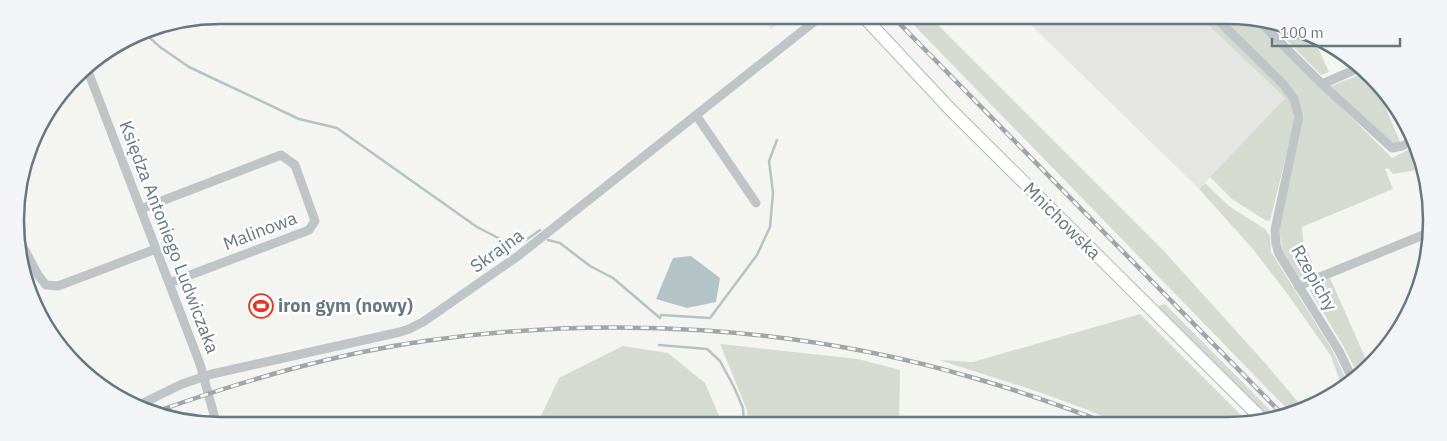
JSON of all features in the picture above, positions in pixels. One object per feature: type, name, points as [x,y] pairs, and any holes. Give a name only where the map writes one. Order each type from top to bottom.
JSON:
[{"type":"street","name":"Skrajna","points":[[145,402],[182,384],[204,377],[400,332],[423,322],[518,256],[811,24]]},
{"type":"street","name":"Mnichowska","points":[[870,24],[950,109],[1258,415]]},
{"type":"street","name":"Rzepichy","points":[[1222,24],[1283,84],[1294,98],[1299,118],[1275,230],[1276,244],[1298,286],[1339,351],[1350,374]]},
{"type":"street","points":[[1269,29],[1322,84],[1392,148],[1407,143]]},
{"type":"street","points":[[1322,84],[1353,70]]},
{"type":"street","name":"Księdza Antoniego Ludwiczaka","points":[[89,74],[204,377],[215,417]]},
{"type":"street","points":[[696,115],[756,203]]},
{"type":"street","name":"Malinowa","points":[[141,209],[281,155],[295,165],[315,221],[309,230],[169,283]]},
{"type":"street","points":[[1298,286],[1423,235]]},
{"type":"street","points":[[27,254],[38,275],[46,284],[58,286],[156,249]]},
{"type":"shaded area","points":[[767,24],[777,24],[771,29]]},
{"type":"shaded area","points":[[913,24],[937,24],[1163,250],[1299,403],[1286,408]]},
{"type":"shaded area","points":[[1030,24],[1207,24],[1285,98],[1199,189]]},
{"type":"shaded area","points":[[1207,24],[1217,24],[1279,84],[1290,99],[1295,120],[1270,221],[1265,220],[1232,199],[1210,177],[1285,98]]},
{"type":"shaded area","points":[[1227,24],[1261,27],[1392,158],[1410,149],[1417,170],[1393,174],[1388,168],[1385,169],[1393,189],[1302,227],[1303,240],[1316,272],[1303,279],[1298,277],[1283,252],[1279,231],[1304,116],[1297,96],[1285,80]]},
{"type":"shaded area","points":[[1277,30],[1317,46],[1329,72],[1321,75]]},
{"type":"shaded area","points":[[1359,75],[1366,81],[1383,100],[1400,142],[1392,145],[1331,86]]},
{"type":"shaded area","points":[[1205,183],[1229,206],[1265,229],[1270,236],[1271,252],[1333,351],[1345,378],[1340,381],[1331,356],[1289,296],[1252,248],[1199,189]]},
{"type":"shaded area","points":[[691,256],[720,278],[716,302],[687,308],[656,299],[673,258]]},
{"type":"shaded area","points":[[1330,278],[1366,360],[1356,368],[1354,367],[1310,291],[1313,285]]},
{"type":"shaded area","points":[[1165,304],[1272,412],[1262,414],[1156,307]]},
{"type":"shaded area","points":[[1140,314],[1243,417],[1104,417],[1036,391],[939,360],[973,362]]},
{"type":"shaded area","points":[[720,344],[858,359],[900,370],[899,417],[748,417],[747,410]]},
{"type":"shaded area","points":[[623,346],[668,353],[705,383],[719,417],[541,417],[559,378]]},
{"type":"waterway","points":[[149,37],[189,67],[299,119],[337,128],[477,227],[506,242],[526,240],[540,230]]},
{"type":"waterway","points":[[548,240],[560,243],[590,266],[613,278],[660,318],[661,315],[710,318],[757,255],[770,227],[773,193],[769,161],[777,140]]},
{"type":"waterway","points":[[659,345],[707,349],[720,361],[734,387],[743,408],[744,417]]},
{"type":"railway","points":[[900,24],[1279,411]]},
{"type":"railway","points":[[164,409],[221,390],[322,361],[425,341],[563,328],[632,328],[702,330],[771,337],[907,360],[1008,388],[1089,417]]},
{"type":"place","name":"iron gym (nowy)","points":[[261,306]]}]
